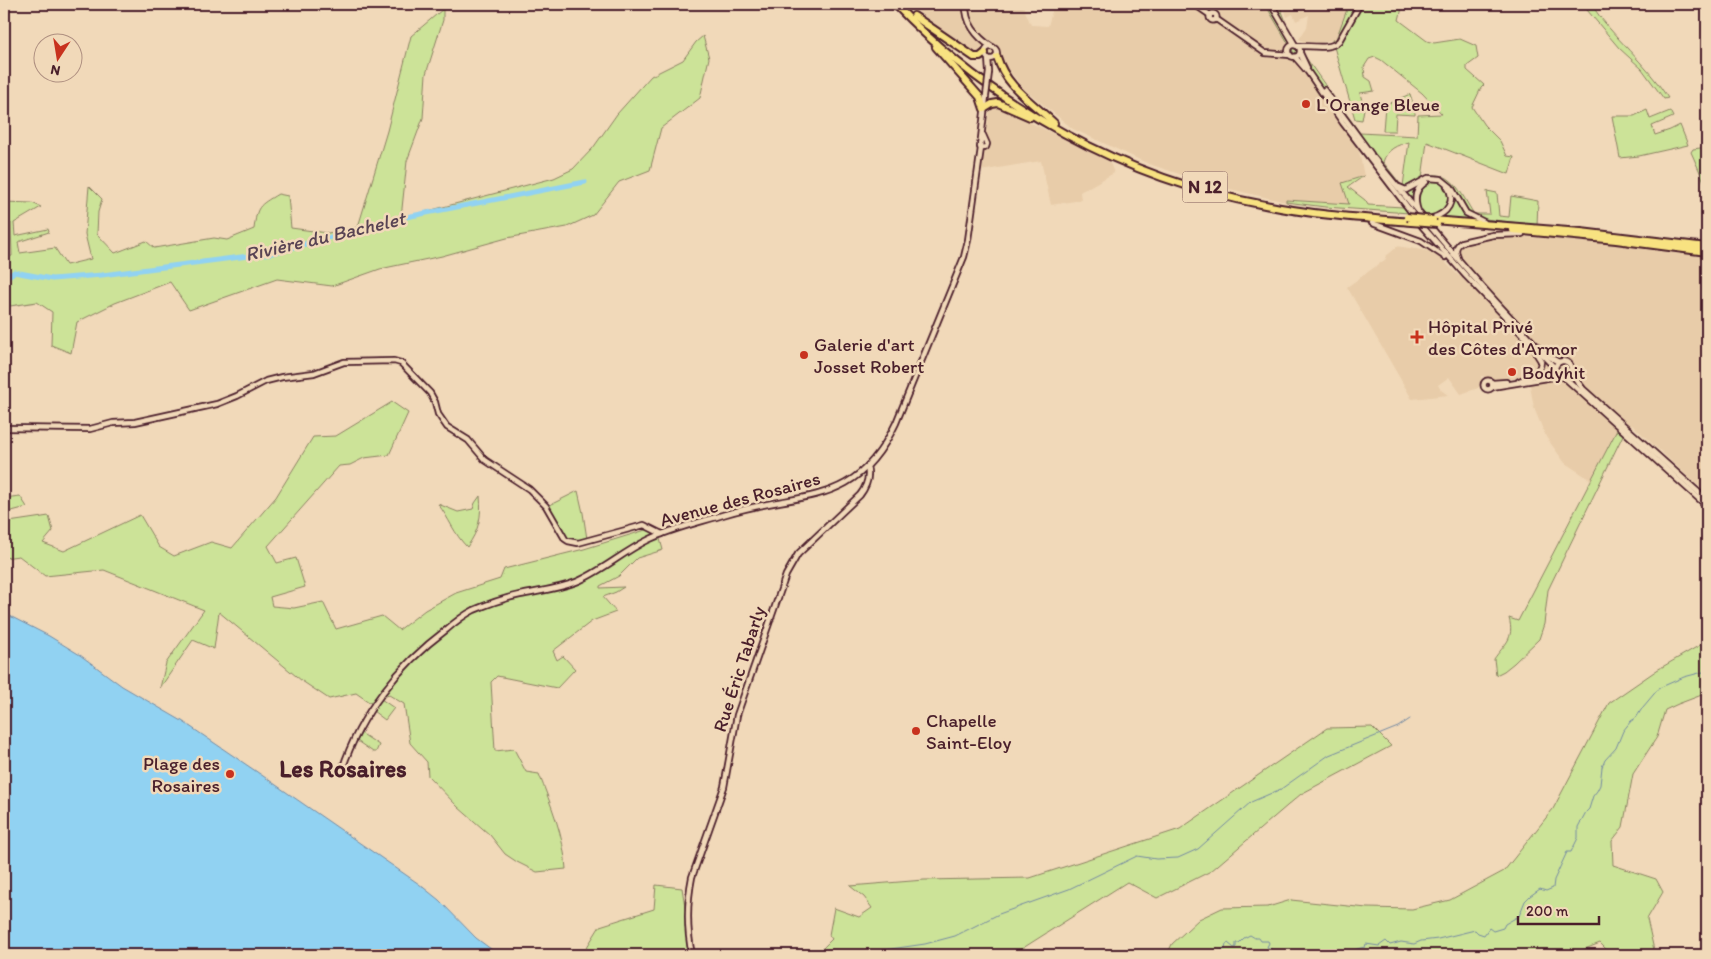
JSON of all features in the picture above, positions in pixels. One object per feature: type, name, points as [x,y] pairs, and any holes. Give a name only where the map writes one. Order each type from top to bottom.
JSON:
[{"type":"highway","name":"N 12","points":[[895,4],[963,66],[1027,112],[1058,130],[1119,160],[1197,189],[1264,205],[1315,213],[1354,217],[1434,220],[1616,235],[1707,247]]},
{"type":"highway","name":"N 12","points":[[901,4],[942,43],[1007,94],[1088,142],[1170,176],[1216,190],[1295,206],[1409,220],[1421,217],[1707,252]]},
{"type":"highway","points":[[914,16],[974,57],[980,57],[986,53]]},
{"type":"highway","points":[[926,34],[980,97],[984,109],[992,104],[998,104],[1058,130]]},
{"type":"highway","points":[[995,58],[1007,79],[1054,123]]},
{"type":"highway","points":[[1354,217],[1372,223]]},
{"type":"street","points":[[966,4],[966,16],[970,25],[984,41],[998,51],[989,69]]},
{"type":"street","points":[[1194,4],[1210,15],[1211,20],[1216,19],[1260,50],[1280,55],[1290,53],[1304,46],[1330,46],[1336,44],[1360,4]]},
{"type":"street","points":[[1271,4],[1308,68],[1373,157],[1462,266],[1553,359],[1559,362],[1563,360],[1570,363],[1571,373],[1583,389],[1707,500]]},
{"type":"street","points":[[1286,31],[1290,53],[1308,72],[1357,142],[1417,220],[1466,276],[1558,373],[1707,506]]},
{"type":"street","points":[[984,41],[989,69]]},
{"type":"street","points":[[986,53],[992,46]]},
{"type":"street","points":[[1290,53],[1298,49]]},
{"type":"street","points":[[986,53],[995,58]]},
{"type":"street","name":"Avenue des Rosaires","points":[[342,770],[370,709],[404,669],[433,640],[472,611],[518,596],[577,581],[630,549],[660,535],[730,513],[810,498],[828,492],[850,480],[872,463],[887,442],[896,423],[964,258],[982,148],[979,145],[983,141],[984,109],[989,69]]},
{"type":"street","points":[[1357,142],[1370,157],[1373,157]]},
{"type":"street","points":[[1394,183],[1406,190],[1428,178],[1441,179],[1451,187],[1466,213],[1487,224]]},
{"type":"street","points":[[1421,217],[1415,199],[1418,189],[1426,182],[1438,181],[1449,189],[1450,202],[1445,212],[1434,220]]},
{"type":"street","points":[[1372,223],[1428,244],[1466,276]]},
{"type":"street","name":"N 12","points":[[1462,266],[1456,254],[1458,244],[1462,242],[1500,234],[1545,233]]},
{"type":"street","points":[[1519,381],[1532,376],[1541,367],[1540,357],[1528,342]]},
{"type":"street","points":[[4,428],[90,429],[217,404],[237,396],[266,380],[314,373],[344,362],[398,362],[430,393],[438,414],[447,427],[468,440],[485,460],[529,489],[546,506],[568,542],[578,543],[644,525],[660,535]]},
{"type":"street","points":[[1558,373],[1559,362]]},
{"type":"street","points":[[1558,373],[1551,376],[1492,385],[1558,373],[1571,373]]},
{"type":"street","name":"Rue Éric Tabarly","points":[[692,955],[689,924],[692,877],[724,787],[737,715],[786,574],[798,554],[860,496],[866,485],[865,469]]},
{"type":"shaded area","points":[[911,4],[930,4],[971,9],[1023,6],[1031,25],[1048,26],[1054,4],[1265,4],[1317,92],[1346,130],[1359,151],[1364,176],[1342,183],[1350,204],[1286,200],[1286,202],[1213,185],[1149,164],[1073,129],[1023,88],[1003,63],[1000,54],[973,53],[924,17]]},
{"type":"shaded area","points":[[1283,4],[1349,4],[1336,39],[1319,43],[1304,42],[1299,39],[1307,27],[1309,15],[1296,21],[1293,14],[1287,17]]},
{"type":"shaded area","points":[[997,106],[1109,161],[1114,173],[1080,192],[1081,200],[1051,205],[1041,161],[980,171],[989,113]]},
{"type":"shaded area","points":[[1511,236],[1622,244],[1707,257],[1707,494],[1632,425],[1617,430],[1591,480],[1565,463],[1546,437],[1534,408],[1530,385],[1526,376],[1500,380],[1481,376],[1482,383],[1478,388],[1461,394],[1449,377],[1438,385],[1448,395],[1412,399],[1347,287],[1386,259],[1385,257],[1396,246],[1429,251],[1444,261],[1459,276],[1469,267],[1458,251],[1459,247],[1464,243],[1486,238]]},
{"type":"green space","points":[[1265,4],[1279,4],[1285,19],[1284,21],[1301,50],[1360,133],[1417,136],[1418,115],[1442,114],[1422,93],[1375,57],[1369,59],[1364,67],[1365,77],[1371,81],[1374,91],[1360,93],[1364,109],[1362,120],[1355,119],[1332,40],[1336,39],[1349,4],[1403,4],[1399,20],[1427,41],[1434,43],[1460,39],[1476,46],[1478,58],[1467,66],[1467,70],[1484,85],[1472,107],[1484,125],[1500,141],[1507,156],[1514,157],[1509,174],[1427,142],[1422,178],[1441,175],[1448,178],[1459,190],[1474,214],[1490,214],[1487,191],[1497,193],[1499,216],[1509,217],[1511,196],[1538,201],[1537,225],[1473,216],[1472,220],[1286,202],[1286,200],[1349,204],[1342,183],[1364,176],[1348,187],[1365,200],[1368,205],[1403,207],[1317,92]],"holes":[[[1409,142],[1403,186],[1383,162],[1393,148]]]},
{"type":"green space","points":[[1582,4],[1591,4],[1609,28],[1650,73],[1668,98],[1664,99],[1642,69],[1619,48]]},
{"type":"green space","points":[[443,9],[443,20],[426,74],[423,118],[407,161],[401,218],[554,178],[573,169],[593,148],[617,114],[651,76],[683,60],[696,42],[703,36],[709,58],[700,98],[661,128],[650,170],[619,182],[593,215],[567,227],[507,238],[442,256],[380,269],[332,286],[277,279],[189,310],[170,282],[115,303],[77,322],[71,353],[51,345],[52,312],[37,302],[10,306],[4,287],[4,257],[12,256],[11,223],[4,224],[4,202],[32,203],[41,207],[14,223],[15,236],[48,229],[49,232],[18,242],[20,253],[55,248],[66,265],[91,259],[85,234],[89,186],[102,199],[98,212],[97,234],[115,253],[146,241],[154,248],[214,238],[227,240],[254,229],[256,216],[262,204],[278,194],[288,196],[291,228],[328,233],[358,227],[387,131],[411,36]]},
{"type":"green space","points":[[1410,94],[1415,115],[1396,114],[1395,131],[1383,131],[1385,105]]},
{"type":"green space","points":[[1647,110],[1650,119],[1670,111],[1673,117],[1652,126],[1655,135],[1680,125],[1688,145],[1639,156],[1620,158],[1612,116],[1634,116]]},
{"type":"green space","points":[[1707,147],[1707,188],[1691,152],[1693,149]]},
{"type":"green space","points":[[392,402],[408,413],[389,455],[364,458],[350,465],[339,466],[268,546],[277,563],[296,558],[305,587],[270,597],[272,606],[294,608],[323,602],[336,629],[382,616],[399,630],[425,610],[456,593],[500,579],[504,569],[584,549],[649,529],[660,539],[663,550],[637,558],[619,576],[600,586],[600,588],[624,587],[603,597],[616,612],[592,621],[553,651],[557,660],[563,656],[575,669],[557,688],[497,676],[491,682],[495,751],[514,749],[526,772],[539,774],[560,833],[566,869],[537,872],[505,854],[490,835],[458,807],[428,776],[427,762],[410,743],[404,704],[389,695],[369,702],[356,693],[329,699],[302,681],[219,612],[214,649],[193,640],[160,688],[166,663],[204,610],[104,570],[45,576],[19,556],[4,558],[4,520],[9,522],[49,516],[53,531],[43,543],[64,551],[140,515],[159,547],[174,556],[211,542],[232,548],[276,497],[313,437],[336,436]]},
{"type":"green space","points":[[1617,430],[1623,435],[1548,590],[1544,624],[1539,639],[1514,663],[1496,675],[1494,659],[1510,637],[1509,618],[1518,621]]},
{"type":"green space","points":[[578,491],[587,539],[577,541],[567,537],[548,506]]},
{"type":"green space","points":[[20,496],[27,507],[4,513],[4,498]]},
{"type":"green space","points":[[480,496],[479,523],[467,547],[438,504],[458,512],[473,509]]},
{"type":"green space","points":[[1707,641],[1707,693],[1665,710],[1657,737],[1633,774],[1623,827],[1612,841],[1613,865],[1656,879],[1663,892],[1647,919],[1654,950],[1647,955],[1612,955],[1600,943],[1570,955],[1167,955],[1172,944],[1199,919],[1222,908],[1268,907],[1291,900],[1367,908],[1412,909],[1450,900],[1504,871],[1553,809],[1609,703],[1657,670]]},
{"type":"green space","points":[[381,699],[394,708],[385,720],[373,711]]},
{"type":"green space","points":[[1372,727],[1391,746],[1301,794],[1211,871],[1157,898],[1127,882],[1012,955],[816,955],[832,939],[829,935],[834,908],[859,917],[872,908],[864,897],[850,886],[924,880],[1030,878],[1180,829],[1327,728]]},
{"type":"green space","points":[[361,733],[379,745],[376,752],[373,752],[357,741]]},
{"type":"green space","points":[[656,885],[682,888],[693,955],[582,955],[600,926],[654,909]]},
{"type":"water","points":[[4,613],[49,636],[80,655],[122,686],[182,721],[263,776],[419,884],[439,900],[476,938],[499,955],[4,955]]},
{"type":"waterway","name":"Rivière du Bachelet","points":[[4,272],[10,275],[14,272],[52,279],[102,275],[272,253],[401,218],[585,182]]},
{"type":"waterway","points":[[1333,955],[1365,947],[1366,944],[1379,946],[1386,941],[1390,945],[1401,942],[1414,944],[1475,930],[1484,935],[1489,928],[1493,931],[1503,928],[1505,924],[1519,916],[1525,901],[1530,896],[1540,889],[1546,891],[1553,888],[1554,880],[1567,852],[1571,852],[1578,838],[1578,827],[1600,785],[1602,767],[1605,760],[1616,748],[1623,731],[1636,718],[1659,688],[1684,677],[1707,671]]},
{"type":"waterway","points":[[876,955],[884,950],[925,944],[955,936],[999,914],[1069,889],[1137,856],[1156,859],[1178,858],[1198,849],[1251,802],[1281,789],[1329,755],[1398,727],[1410,719]]},
{"type":"waterway","points":[[1216,955],[1217,952],[1225,949],[1226,944],[1228,943],[1234,948],[1236,943],[1250,935],[1259,938],[1261,941],[1268,941],[1267,947],[1283,955]]},
{"type":"waterway","points":[[1284,955],[1300,955]]},
{"type":"place","name":"L'Orange Bleue","points":[[1306,104]]},
{"type":"place","name":"Hôpital Privé des Côtes d'Armor","points":[[1417,337]]},
{"type":"place","name":"Galerie d'art Josset Robert","points":[[804,355]]},
{"type":"place","name":"Bodyhit","points":[[1512,372]]},
{"type":"place","name":"Chapelle Saint-Eloy","points":[[916,731]]},
{"type":"place","name":"Plage des Rosaires","points":[[230,774]]},
{"type":"district","name":"Les Rosaires","points":[[343,768]]}]
